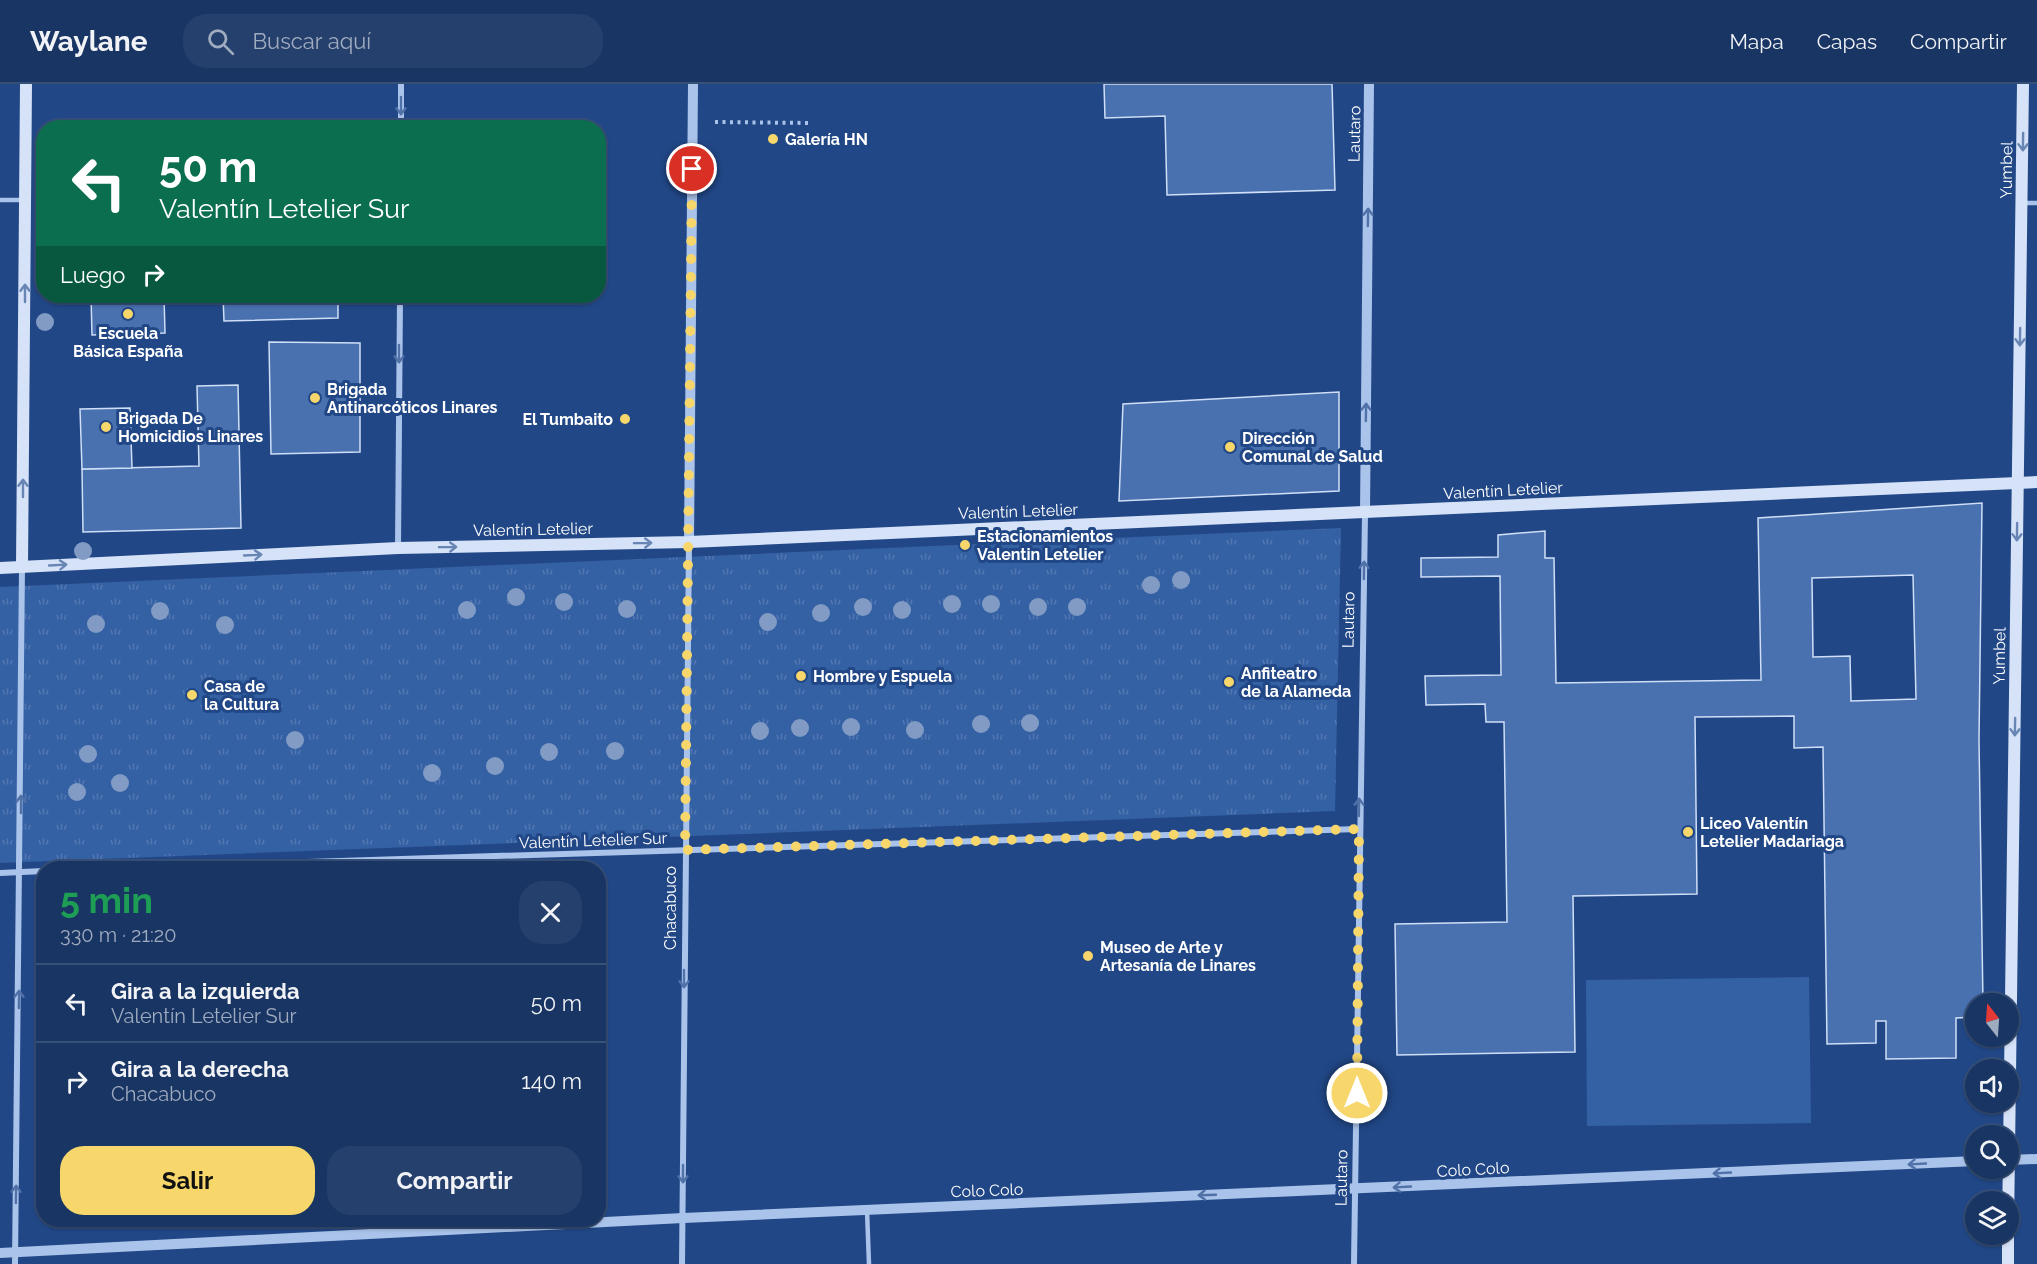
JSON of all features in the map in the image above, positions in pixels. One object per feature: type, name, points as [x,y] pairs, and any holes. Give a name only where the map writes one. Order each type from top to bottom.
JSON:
[{"type":"main road","points":[[22,567],[26,84]]},
{"type":"main road","name":"Yumbel","points":[[2009,1125],[2024,84]]},
{"type":"main road","name":"Valentín Letelier","points":[[0,568],[398,548],[689,542],[2037,482]]},
{"type":"main road","points":[[2008,1245],[2008,1264]]},
{"type":"street","points":[[401,84],[401,120]]},
{"type":"street","name":"Chacabuco","points":[[682,1264],[693,84]]},
{"type":"street","name":"Lautaro","points":[[1354,1264],[1369,84]]},
{"type":"street","points":[[398,548],[400,303]]},
{"type":"street","points":[[15,1264],[22,567]]},
{"type":"street","name":"Valentín Letelier Sur","points":[[337,861],[1359,829]]},
{"type":"street","points":[[0,873],[36,871]]},
{"type":"street","points":[[2019,1160],[2037,1159]]},
{"type":"street","name":"Colo Colo","points":[[606,1222],[1965,1161]]},
{"type":"street","name":"Colo Colo","points":[[0,1253],[506,1227]]},
{"type":"lane","points":[[0,200],[26,200]]},
{"type":"lane","points":[[2022,203],[2037,202]]},
{"type":"lane","points":[[867,1210],[868,1264]]},
{"type":"path","points":[[693,122],[810,123]]},
{"type":"green space","points":[[1341,528],[1335,811],[0,863],[0,587]]},
{"type":"green space","points":[[1809,977],[1811,1123],[1587,1126],[1586,980]]},
{"type":"building","points":[[1104,84],[1332,84],[1335,190],[1167,195],[1165,116],[1105,118]]},
{"type":"building","name":"Escuela Básica España","points":[[91,303],[164,303],[165,333],[92,335]]},
{"type":"building","name":"Escuela Básica España","points":[[223,303],[338,303],[338,318],[224,321]]},
{"type":"building","name":"Brigada Antinarcóticos Linares","points":[[269,342],[360,343],[360,452],[271,454]]},
{"type":"building","points":[[238,385],[241,528],[83,532],[82,469],[199,466],[197,386]]},
{"type":"building","name":"Dirección Comunal de Salud","points":[[1339,392],[1339,491],[1119,501],[1123,404]]},
{"type":"building","name":"Brigada De Homicidios Linares","points":[[130,408],[132,468],[82,469],[80,409]]},
{"type":"building","points":[[1982,503],[1979,740],[1983,993],[1965,993],[1965,1018],[1956,1018],[1956,1058],[1886,1059],[1886,1021],[1876,1021],[1876,1043],[1827,1044],[1823,747],[1794,748],[1794,716],[1695,717],[1697,894],[1573,896],[1575,1052],[1397,1055],[1395,924],[1507,922],[1504,722],[1486,722],[1485,704],[1426,705],[1425,676],[1501,675],[1500,576],[1421,577],[1421,558],[1498,557],[1498,535],[1545,531],[1545,558],[1554,558],[1556,683],[1761,680],[1758,518]],"holes":[[[1913,575],[1916,699],[1851,701],[1850,656],[1813,657],[1812,578]]]},
{"type":"place","name":"Galería HN","points":[[773,139]]},
{"type":"place","name":"Escuela Básica España","points":[[128,314]]},
{"type":"place","name":"Brigada Antinarcóticos Linares","points":[[315,398]]},
{"type":"place","name":"El Tumbaito","points":[[625,419]]},
{"type":"place","name":"Brigada De Homicidios Linares","points":[[106,427]]},
{"type":"place","name":"Dirección Comunal de Salud","points":[[1230,447]]},
{"type":"place","name":"Estacionamientos Valentin Letelier","points":[[965,545]]},
{"type":"place","name":"Hombre y Espuela","points":[[801,676]]},
{"type":"place","name":"Anfiteatro de la Alameda","points":[[1229,682]]},
{"type":"place","name":"Casa de la Cultura","points":[[192,695]]},
{"type":"place","name":"Liceo Valentín Letelier Madariaga","points":[[1688,832]]},
{"type":"place","name":"Museo de Arte y Artesanía de Linares","points":[[1088,956]]},
{"type":"route","points":[[692,169],[685,850],[1359,829],[1357,1093]]}]
